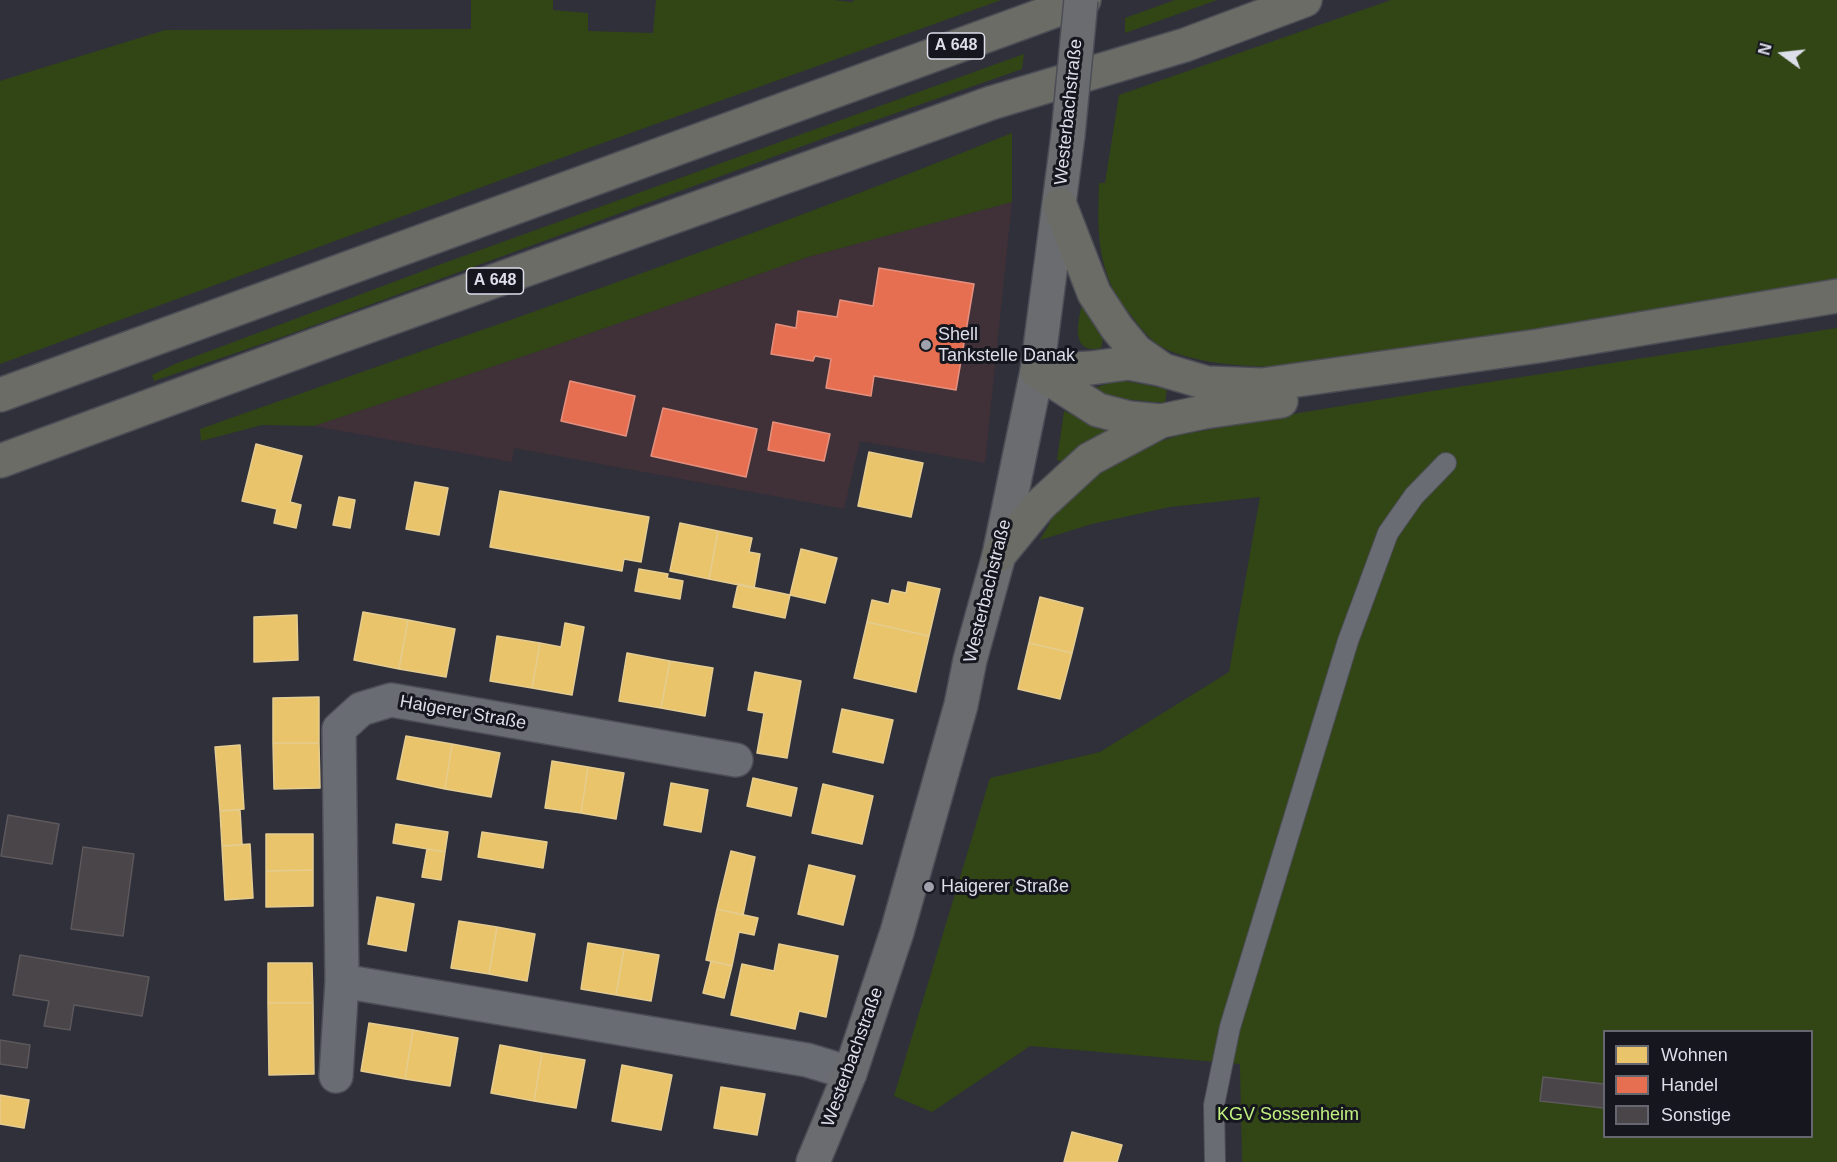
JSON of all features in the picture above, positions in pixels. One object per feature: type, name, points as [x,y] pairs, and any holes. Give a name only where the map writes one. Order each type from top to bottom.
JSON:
[{"type":"highway","name":"A 648","points":[[0,395],[1082,0]]},
{"type":"highway","name":"A 648","points":[[0,461],[346,334],[991,103],[1185,45],[1305,0]]},
{"type":"highway","points":[[1060,205],[1094,293],[1117,328],[1136,351],[1162,370]]},
{"type":"highway","points":[[1036,371],[1129,363],[1207,383],[1262,385],[1538,346],[1837,296]]},
{"type":"highway","points":[[1036,371],[1098,410],[1129,418],[1161,420],[1519,367],[1837,316]]},
{"type":"highway","points":[[999,555],[1040,505],[1090,459],[1161,420]]},
{"type":"main road","name":"Westerbachstraße","points":[[813,1162],[850,1073],[900,921],[961,705],[970,660],[999,555],[1036,371],[1060,205],[1082,0]]},
{"type":"street","name":"Haigerer Straße","points":[[336,1076],[342,981],[339,729],[361,709],[391,700],[736,760]]},
{"type":"street","points":[[342,981],[807,1060],[850,1073]]},
{"type":"lane","points":[[1215,1162],[1214,1105],[1230,1027],[1348,641],[1388,533],[1414,495],[1446,463]]},
{"type":"shaded area","points":[[1012,202],[985,463],[860,441],[844,509],[514,448],[512,462],[314,426],[539,351],[808,257]]},
{"type":"green space","points":[[471,0],[553,0],[553,10],[588,13],[588,31],[653,33],[656,0],[833,0],[851,2],[855,0],[1001,0],[561,158],[0,364],[0,81],[165,30],[471,29]]},
{"type":"green space","points":[[1175,0],[1217,0],[1125,33],[1125,18]]},
{"type":"green space","points":[[1391,0],[1837,0],[1837,286],[1302,368],[1218,363],[1186,356],[1159,345],[1144,332],[1118,298],[1108,277],[1101,251],[1099,183],[1105,183],[1119,95]]},
{"type":"green space","points":[[1024,54],[1022,69],[830,136],[285,336],[154,381],[152,375],[175,364],[447,262]]},
{"type":"green space","points":[[1012,133],[1012,202],[808,257],[539,351],[314,426],[262,425],[201,441],[200,429],[709,249]]},
{"type":"green space","points":[[1082,304],[1101,329],[1103,341],[1101,348],[1084,347],[1080,342],[1078,328]]},
{"type":"green space","name":"KGV Sossenheim","points":[[1837,328],[1837,1162],[1242,1162],[1240,1064],[1030,1046],[932,1112],[894,1096],[990,778],[1100,752],[1229,672],[1260,497],[1170,507],[1092,524],[1040,540],[1058,508],[1083,479],[1143,447],[1180,435],[1299,413]]},
{"type":"green space","points":[[1120,380],[1167,389],[1165,403],[1114,398],[1094,388]]},
{"type":"green space","points":[[1064,411],[1106,429],[1106,434],[1065,462],[1057,460]]},
{"type":"building: Wohnen","points":[[256,444],[302,456],[290,502],[301,505],[296,528],[274,523],[277,509],[242,501]]},
{"type":"building: Wohnen","points":[[869,452],[923,463],[911,517],[858,506]]},
{"type":"building: Wohnen","points":[[415,482],[448,488],[439,535],[406,529]]},
{"type":"building: Wohnen","points":[[500,491],[649,517],[641,562],[624,559],[622,571],[490,547]]},
{"type":"building: Wohnen","points":[[339,497],[355,500],[350,528],[333,525]]},
{"type":"building: Wohnen","points":[[680,523],[718,531],[709,579],[670,571]]},
{"type":"building: Wohnen","points":[[718,531],[752,538],[749,552],[760,554],[754,588],[709,579]]},
{"type":"building: Wohnen","points":[[801,549],[837,558],[825,603],[790,595]]},
{"type":"building: Wohnen","points":[[639,569],[668,574],[667,578],[683,581],[680,599],[635,591]]},
{"type":"building: Wohnen","points":[[908,582],[940,589],[929,636],[867,622],[872,600],[889,604],[892,590],[906,593]]},
{"type":"building: Wohnen","points":[[738,584],[790,595],[785,618],[733,607]]},
{"type":"building: Wohnen","points":[[1040,597],[1083,608],[1072,653],[1029,643]]},
{"type":"building: Wohnen","points":[[363,612],[408,620],[399,669],[354,660]]},
{"type":"building: Wohnen","points":[[297,615],[298,660],[254,662],[254,617]]},
{"type":"building: Wohnen","points":[[408,620],[455,629],[446,677],[399,669]]},
{"type":"building: Wohnen","points":[[867,622],[929,636],[916,692],[854,678]]},
{"type":"building: Wohnen","points":[[565,623],[584,627],[572,695],[532,688],[540,643],[561,647]]},
{"type":"building: Wohnen","points":[[497,636],[540,643],[532,688],[490,681]]},
{"type":"building: Wohnen","points":[[1029,643],[1072,653],[1060,699],[1018,689]]},
{"type":"building: Wohnen","points":[[627,653],[670,661],[661,708],[619,701]]},
{"type":"building: Wohnen","points":[[670,661],[713,668],[705,716],[661,708]]},
{"type":"building: Wohnen","points":[[755,672],[801,681],[787,758],[757,753],[764,713],[748,710]]},
{"type":"building: Wohnen","points":[[319,697],[319,743],[273,743],[273,698]]},
{"type":"building: Wohnen","points":[[842,709],[893,720],[883,763],[833,752]]},
{"type":"building: Wohnen","points":[[406,736],[452,744],[445,789],[397,779]]},
{"type":"building: Wohnen","points":[[273,743],[319,743],[320,788],[274,789]]},
{"type":"building: Wohnen","points":[[452,744],[500,753],[491,797],[445,789]]},
{"type":"building: Wohnen","points":[[240,745],[244,809],[220,811],[215,747]]},
{"type":"building: Wohnen","points":[[552,761],[588,767],[581,813],[545,808]]},
{"type":"building: Wohnen","points":[[588,767],[624,773],[616,819],[581,813]]},
{"type":"building: Wohnen","points":[[753,778],[797,788],[791,816],[747,806]]},
{"type":"building: Wohnen","points":[[671,783],[708,790],[701,832],[664,825]]},
{"type":"building: Wohnen","points":[[823,784],[873,796],[862,844],[812,833]]},
{"type":"building: Wohnen","points":[[240,810],[242,845],[222,846],[220,811]]},
{"type":"building: Wohnen","points":[[396,824],[448,832],[445,852],[393,843]]},
{"type":"building: Wohnen","points":[[482,832],[547,842],[543,868],[478,857]]},
{"type":"building: Wohnen","points":[[266,834],[313,834],[313,870],[266,871]]},
{"type":"building: Wohnen","points":[[250,844],[253,898],[225,900],[222,846]]},
{"type":"building: Wohnen","points":[[427,849],[445,852],[441,880],[422,877]]},
{"type":"building: Wohnen","points":[[731,851],[755,857],[743,915],[717,909]]},
{"type":"building: Wohnen","points":[[809,865],[855,876],[843,925],[798,914]]},
{"type":"building: Wohnen","points":[[313,870],[313,906],[266,907],[266,871]]},
{"type":"building: Wohnen","points":[[377,897],[414,904],[406,951],[368,944]]},
{"type":"building: Wohnen","points":[[717,909],[758,918],[754,935],[739,932],[732,966],[706,960]]},
{"type":"building: Wohnen","points":[[459,921],[497,927],[489,974],[451,968]]},
{"type":"building: Wohnen","points":[[497,927],[535,934],[527,981],[489,974]]},
{"type":"building: Wohnen","points":[[588,943],[624,949],[616,995],[581,989]]},
{"type":"building: Wohnen","points":[[779,944],[838,956],[826,1017],[799,1011],[795,1029],[731,1015],[742,964],[774,971]]},
{"type":"building: Wohnen","points":[[624,949],[659,955],[651,1001],[616,995]]},
{"type":"building: Wohnen","points":[[711,961],[732,966],[724,998],[703,993]]},
{"type":"building: Wohnen","points":[[268,963],[312,963],[313,1003],[268,1003]]},
{"type":"building: Wohnen","points":[[268,1003],[313,1003],[314,1074],[269,1075]]},
{"type":"building: Wohnen","points":[[369,1023],[413,1030],[405,1079],[361,1071]]},
{"type":"building: Wohnen","points":[[413,1030],[458,1038],[450,1086],[405,1079]]},
{"type":"building: Wohnen","points":[[500,1045],[542,1053],[534,1101],[491,1093]]},
{"type":"building: Wohnen","points":[[542,1053],[585,1060],[576,1108],[534,1101]]},
{"type":"building: Wohnen","points":[[622,1065],[672,1075],[661,1130],[612,1121]]},
{"type":"building: Wohnen","points":[[721,1087],[765,1094],[757,1135],[714,1128]]},
{"type":"building: Wohnen","points":[[0,1095],[29,1100],[24,1128],[0,1124]]},
{"type":"building: Wohnen","points":[[1072,1132],[1122,1145],[1117,1162],[1064,1162]]},
{"type":"building: Handel","points":[[879,268],[974,284],[956,390],[874,376],[871,396],[826,388],[831,359],[815,356],[813,361],[771,354],[776,324],[796,328],[798,311],[837,317],[840,300],[873,306]]},
{"type":"building: Handel","points":[[570,381],[635,396],[626,436],[561,421]]},
{"type":"building: Handel","points":[[663,408],[757,429],[746,477],[651,456]]},
{"type":"building: Handel","points":[[773,422],[830,434],[824,461],[768,450]]},
{"type":"building: Sonstige","points":[[8,815],[59,824],[52,864],[1,856]]},
{"type":"building: Sonstige","points":[[83,847],[134,854],[123,936],[71,929]]},
{"type":"building: Sonstige","points":[[20,955],[149,977],[142,1016],[74,1005],[70,1030],[44,1026],[49,1001],[13,995]]},
{"type":"building: Sonstige","points":[[0,1040],[30,1045],[27,1068],[0,1064]]},
{"type":"building: Sonstige","points":[[1543,1077],[1603,1084],[1603,1108],[1540,1101]]},
{"type":"place","name":"Shell Tankstelle Danak","points":[[926,345]]},
{"type":"place","name":"Haigerer Straße","points":[[929,887]]}]
